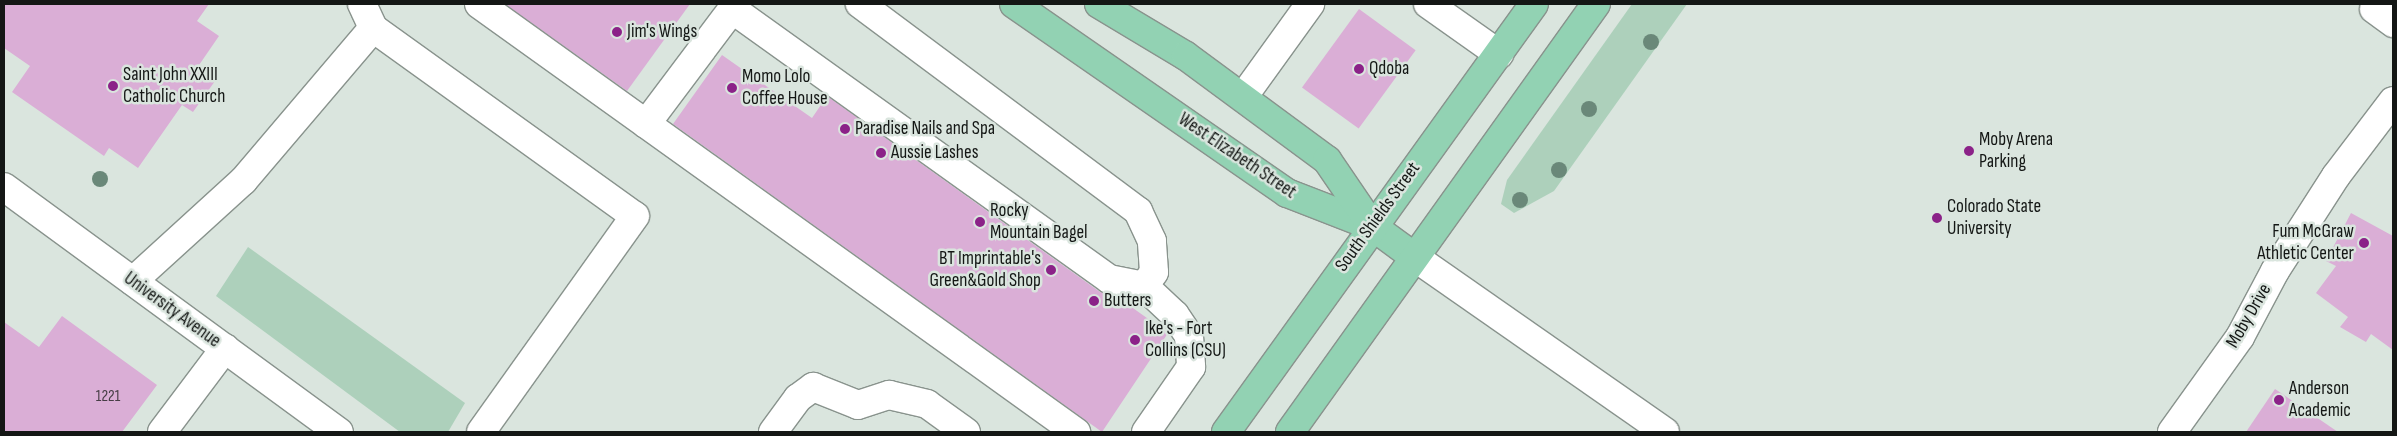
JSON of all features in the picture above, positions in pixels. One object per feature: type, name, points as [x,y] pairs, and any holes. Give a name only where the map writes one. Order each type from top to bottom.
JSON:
[{"type":"main road","name":"West Elizabeth Street","points":[[1014,4],[1287,193],[1372,226]]},
{"type":"main road","points":[[1099,4],[1243,97],[1327,160],[1372,226],[1414,256]]},
{"type":"main road","name":"South Shields Street","points":[[1226,432],[1372,226],[1534,4]]},
{"type":"main road","points":[[1290,432],[1596,4]]},
{"type":"street","points":[[362,4],[373,28],[635,216],[481,432]]},
{"type":"street","points":[[479,4],[1076,432]]},
{"type":"street","points":[[860,4],[1138,211],[1152,241],[1154,272],[1144,286]]},
{"type":"street","points":[[1243,97],[1310,4]]},
{"type":"street","points":[[1428,4],[1499,54]]},
{"type":"street","points":[[646,124],[734,6],[1109,279],[1144,286],[1175,315],[1189,336],[1191,367],[1146,432]]},
{"type":"street","points":[[133,281],[243,181],[373,28]]},
{"type":"street","name":"Moby Drive","points":[[2172,432],[2240,336],[2275,271],[2336,176],[2393,101]]},
{"type":"street","name":"University Avenue","points":[[4,187],[339,432]]},
{"type":"street","points":[[1414,256],[1665,432]]},
{"type":"street","points":[[162,432],[225,348]]},
{"type":"street","points":[[772,432],[798,398],[814,387],[858,405],[889,395],[927,404],[966,432]]},
{"type":"green space","points":[[1632,4],[1687,4],[1554,191],[1514,213],[1501,204],[1507,180]]},
{"type":"green space","points":[[248,247],[465,403],[448,432],[400,432],[216,296]]},
{"type":"building","name":"Saint John XXIII Catholic Church","points":[[4,4],[209,4],[197,21],[219,36],[197,68],[215,81],[193,112],[182,105],[138,168],[109,148],[104,156],[12,92],[30,66],[4,48]]},
{"type":"building","points":[[505,4],[690,4],[627,91]]},
{"type":"building","name":"Qdoba","points":[[1359,9],[1416,50],[1359,129],[1302,87]]},
{"type":"building","points":[[722,55],[812,118],[827,96],[1100,292],[1116,296],[1168,333],[1102,432],[673,124]]},
{"type":"building","name":"Fum McGraw Athletic Center","points":[[2351,213],[2393,236],[2393,350],[2371,334],[2366,342],[2340,327],[2348,317],[2316,293],[2336,266],[2326,261]]},
{"type":"building","points":[[62,316],[157,385],[122,432],[4,432],[4,322],[39,347]]},
{"type":"building","name":"Anderson Academic","points":[[2275,389],[2338,432],[2246,432]]},
{"type":"place","name":"Jim's Wings","points":[[617,32]]},
{"type":"place","name":"Qdoba","points":[[1359,69]]},
{"type":"place","name":"Saint John XXIII Catholic Church","points":[[113,86]]},
{"type":"place","name":"Momo Lolo Coffee House","points":[[732,88]]},
{"type":"place","name":"Paradise Nails and Spa","points":[[845,129]]},
{"type":"place","name":"Moby Arena Parking","points":[[1969,151]]},
{"type":"place","name":"Aussie Lashes","points":[[881,153]]},
{"type":"place","name":"Colorado State University","points":[[1937,218]]},
{"type":"place","name":"Rocky Mountain Bagel","points":[[980,222]]},
{"type":"place","name":"Fum McGraw Athletic Center","points":[[2364,243]]},
{"type":"place","name":"BT Imprintable's Green&Gold Shop","points":[[1051,270]]},
{"type":"place","name":"Butters","points":[[1094,301]]},
{"type":"place","name":"Ike's - Fort Collins (CSU)","points":[[1135,340]]},
{"type":"place","name":"Anderson Academic","points":[[2279,400]]}]
